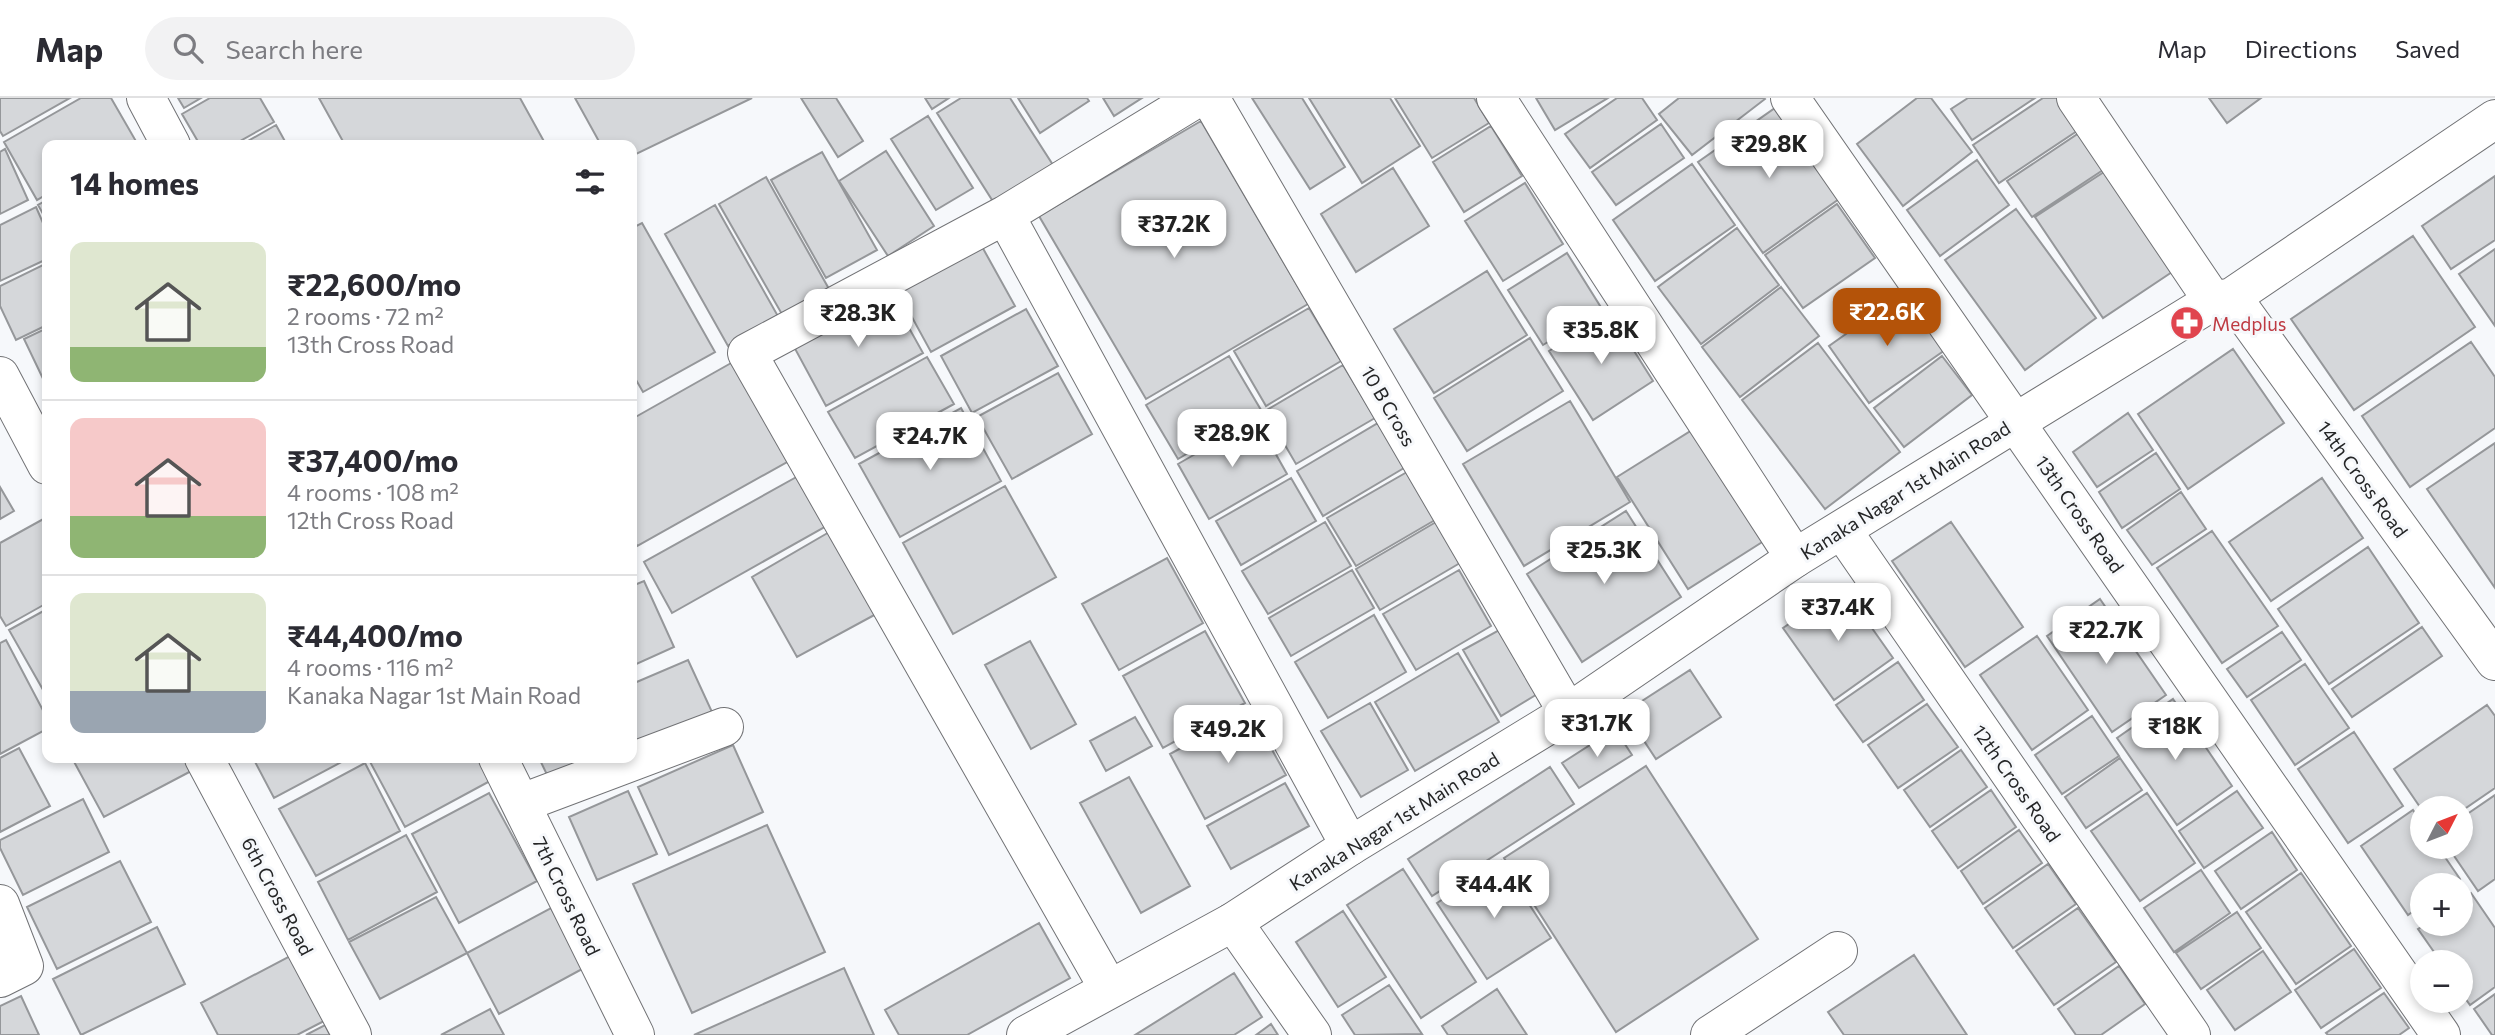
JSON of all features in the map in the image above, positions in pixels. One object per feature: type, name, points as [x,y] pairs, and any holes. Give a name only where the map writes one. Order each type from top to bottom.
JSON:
[{"type":"street","points":[[146,98],[168,140]]},
{"type":"street","points":[[1109,989],[747,353],[1005,215],[1197,98]]},
{"type":"street","name":"10 B Cross","points":[[1210,98],[1568,713]]},
{"type":"street","points":[[1496,98],[1795,558]]},
{"type":"street","name":"13th Cross Road","points":[[1790,98],[2441,1035]]},
{"type":"street","name":"14th Cross Road","points":[[2076,98],[2222,299],[2495,661]]},
{"type":"street","name":"Kanaka Nagar 1st Main Road","points":[[1026,1035],[1233,922],[1350,846],[1568,713],[1795,558],[2222,299],[2495,119]]},
{"type":"street","points":[[1005,215],[1350,846]]},
{"type":"street","points":[[0,376],[42,455]]},
{"type":"street","name":"12th Cross Road","points":[[1842,530],[2191,1035]]},
{"type":"street","points":[[637,760],[724,727]]},
{"type":"street","name":"6th Cross Road","points":[[207,763],[352,1035]]},
{"type":"street","name":"7th Cross Road","points":[[501,763],[635,1035]]},
{"type":"street","points":[[522,803],[628,763]]},
{"type":"street","points":[[0,904],[24,967],[0,978]]},
{"type":"street","points":[[1233,922],[1312,1035]]},
{"type":"street","points":[[1710,1035],[1838,951]]},
{"type":"building","points":[[0,98],[70,98],[3,136],[0,131]]},
{"type":"building","points":[[81,98],[111,98],[135,140],[42,140],[42,197],[37,200],[4,142]]},
{"type":"building","points":[[178,98],[201,98],[184,108]]},
{"type":"building","points":[[210,98],[260,98],[274,122],[242,140],[197,140],[182,114]]},
{"type":"building","points":[[319,98],[520,98],[543,140],[342,140]]},
{"type":"building","points":[[575,98],[752,98],[637,154],[637,140],[598,140]]},
{"type":"building","points":[[801,98],[836,98],[863,141],[838,157]]},
{"type":"building","points":[[925,98],[949,98],[932,109]]},
{"type":"building","points":[[961,98],[1010,98],[1053,165],[994,203],[937,113]]},
{"type":"building","points":[[1018,98],[1087,98],[1089,101],[1040,133]]},
{"type":"building","points":[[1103,98],[1142,98],[1114,116]]},
{"type":"building","points":[[1252,98],[1302,98],[1345,167],[1310,189]]},
{"type":"building","points":[[1309,98],[1390,98],[1420,146],[1362,183]]},
{"type":"building","points":[[1395,98],[1474,98],[1489,123],[1432,158]]},
{"type":"building","points":[[1536,98],[1608,98],[1555,130]]},
{"type":"building","points":[[1617,98],[1642,98],[1657,120],[1590,168],[1565,134]]},
{"type":"building","points":[[1679,98],[1765,99],[1692,155],[1659,114]]},
{"type":"building","points":[[1917,98],[1931,98],[1972,152],[1903,206],[1857,144]]},
{"type":"building","points":[[1968,98],[2035,98],[1972,140],[1951,109]]},
{"type":"building","points":[[2043,98],[2060,98],[2080,129],[1999,183],[1973,145]]},
{"type":"building","points":[[2209,98],[2261,98],[2227,123]]},
{"type":"building","points":[[1775,108],[1839,199],[1763,253],[1698,162]]},
{"type":"building","points":[[928,116],[973,188],[936,210],[891,139]]},
{"type":"building","points":[[1201,121],[1308,304],[1146,399],[1039,216]]},
{"type":"building","points":[[1661,124],[1684,158],[1616,205],[1592,172]]},
{"type":"building","points":[[276,125],[284,140],[250,140]]},
{"type":"building","points":[[1491,126],[1522,176],[1464,212],[1433,162]]},
{"type":"building","points":[[2082,131],[2106,168],[2032,217],[2007,181]]},
{"type":"building","points":[[5,149],[28,200],[0,214],[0,152]]},
{"type":"building","points":[[886,151],[934,226],[888,256],[839,181]]},
{"type":"building","points":[[822,152],[877,250],[826,278],[771,180]]},
{"type":"building","points":[[1977,160],[2009,205],[1940,256],[1907,210]]},
{"type":"building","points":[[1692,164],[1735,225],[1655,281],[1613,220]]},
{"type":"building","points":[[1393,168],[1429,226],[1356,272],[1321,214]]},
{"type":"building","points":[[2107,170],[2175,270],[2103,318],[2035,217]]},
{"type":"building","points":[[2495,176],[2495,240],[2451,269],[2422,226]]},
{"type":"building","points":[[766,177],[829,289],[783,316],[719,204]]},
{"type":"building","points":[[1525,183],[1563,244],[1503,281],[1465,221]]},
{"type":"building","points":[[1837,204],[1875,258],[1803,308],[1765,255]]},
{"type":"building","points":[[715,205],[779,318],[728,346],[665,234]]},
{"type":"building","points":[[36,207],[42,221],[42,261],[0,281],[0,225]]},
{"type":"building","points":[[2016,209],[2096,318],[2025,370],[1945,260]]},
{"type":"building","points":[[642,223],[715,352],[643,392],[637,382],[637,226]]},
{"type":"building","points":[[1737,228],[1779,285],[1701,344],[1658,287]]},
{"type":"building","points":[[2413,236],[2475,327],[2354,410],[2291,319]]},
{"type":"building","points":[[980,243],[1015,306],[931,352],[896,288]]},
{"type":"building","points":[[2495,249],[2495,326],[2459,274]]},
{"type":"building","points":[[1567,253],[1602,309],[1543,345],[1508,290]]},
{"type":"building","points":[[42,265],[42,327],[16,340],[0,306],[0,286]]},
{"type":"building","points":[[1487,271],[1527,335],[1434,393],[1394,329]]},
{"type":"building","points":[[1781,287],[1819,336],[1740,397],[1702,347]]},
{"type":"building","points":[[889,292],[923,353],[826,406],[793,345]]},
{"type":"building","points":[[1904,293],[1945,350],[1869,403],[1829,346]]},
{"type":"building","points":[[1309,308],[1341,361],[1266,406],[1234,351]]},
{"type":"building","points":[[1026,309],[1058,366],[972,413],[941,356]]},
{"type":"building","points":[[1610,313],[1653,381],[1593,420],[1549,351]]},
{"type":"building","points":[[42,330],[42,377],[24,339]]},
{"type":"building","points":[[1530,338],[1563,391],[1467,451],[1434,398]]},
{"type":"building","points":[[2471,342],[2495,377],[2495,428],[2410,487],[2362,416]]},
{"type":"building","points":[[1818,343],[1900,452],[1825,509],[1742,400]]},
{"type":"building","points":[[2233,349],[2284,423],[2188,489],[2138,414]]},
{"type":"building","points":[[1229,356],[1261,410],[1178,459],[1146,405]]},
{"type":"building","points":[[1942,356],[1972,395],[1904,447],[1874,408]]},
{"type":"building","points":[[927,357],[954,404],[855,458],[828,412]]},
{"type":"building","points":[[740,358],[796,457],[637,546],[637,416]]},
{"type":"building","points":[[1343,365],[1375,418],[1296,464],[1265,411]]},
{"type":"building","points":[[1058,373],[1092,434],[1012,479],[977,417]]},
{"type":"building","points":[[1570,401],[1630,502],[1524,566],[1463,464]]},
{"type":"building","points":[[961,408],[1001,481],[900,537],[859,464]]},
{"type":"building","points":[[2128,413],[2153,450],[2097,487],[2073,452]]},
{"type":"building","points":[[1256,419],[1287,474],[1209,519],[1178,464]]},
{"type":"building","points":[[1378,423],[1404,468],[1323,516],[1297,471]]},
{"type":"building","points":[[1697,427],[1767,539],[1688,589],[1617,477]]},
{"type":"building","points":[[2495,443],[2495,588],[2427,489]]},
{"type":"building","points":[[2156,453],[2180,489],[2122,528],[2099,492]]},
{"type":"building","points":[[1407,472],[1435,520],[1356,566],[1327,518]]},
{"type":"building","points":[[800,475],[828,525],[672,613],[644,562]]},
{"type":"building","points":[[1291,478],[1316,521],[1241,565],[1216,521]]},
{"type":"building","points":[[2322,478],[2363,538],[2271,601],[2229,542]]},
{"type":"building","points":[[1005,486],[1056,577],[953,634],[903,543]]},
{"type":"building","points":[[0,487],[14,511],[0,519]]},
{"type":"building","points":[[2181,492],[2206,529],[2152,565],[2127,530]]},
{"type":"building","points":[[1626,511],[1681,597],[1582,662],[1527,574]]},
{"type":"building","points":[[42,520],[42,606],[6,626],[0,616],[0,543]]},
{"type":"building","points":[[1325,522],[1351,566],[1268,614],[1242,571]]},
{"type":"building","points":[[1436,522],[1460,563],[1380,610],[1356,569]]},
{"type":"building","points":[[1951,522],[2023,627],[1965,667],[1892,561]]},
{"type":"building","points":[[831,531],[878,613],[797,657],[752,577]]},
{"type":"building","points":[[2212,531],[2278,626],[2222,663],[2157,568]]},
{"type":"building","points":[[2368,547],[2419,623],[2329,684],[2278,609]]},
{"type":"building","points":[[1167,558],[1203,623],[1119,670],[1082,604]]},
{"type":"building","points":[[1352,570],[1374,608],[1291,656],[1269,618]]},
{"type":"building","points":[[1459,570],[1491,626],[1416,670],[1383,614]]},
{"type":"building","points":[[644,581],[674,647],[637,664],[637,584]]},
{"type":"building","points":[[1843,587],[1893,658],[1834,700],[1783,628]]},
{"type":"building","points":[[2100,599],[2166,695],[2112,732],[2047,636]]},
{"type":"building","points":[[42,612],[42,688],[9,630]]},
{"type":"building","points":[[1374,615],[1406,672],[1328,718],[1295,662]]},
{"type":"building","points":[[2422,627],[2442,656],[2352,717],[2332,689]]},
{"type":"building","points":[[1501,629],[1539,693],[1501,716],[1463,650]]},
{"type":"building","points":[[1205,631],[1245,703],[1163,748],[1123,676]]},
{"type":"building","points":[[2282,632],[2301,660],[2247,697],[2227,669]]},
{"type":"building","points":[[2037,636],[2088,710],[2032,750],[1980,675]]},
{"type":"building","points":[[6,640],[42,708],[42,732],[0,754],[0,643]]},
{"type":"building","points":[[1030,641],[1076,724],[1031,749],[985,665]]},
{"type":"building","points":[[1458,653],[1499,722],[1415,771],[1375,702]]},
{"type":"building","points":[[688,660],[712,712],[637,747],[637,682]]},
{"type":"building","points":[[1898,662],[1924,700],[1863,742],[1836,705]]},
{"type":"building","points":[[2305,664],[2349,728],[2295,765],[2251,700]]},
{"type":"building","points":[[1690,670],[1721,717],[1656,759],[1625,712]]},
{"type":"building","points":[[2173,699],[2232,786],[2177,825],[2117,738]]},
{"type":"building","points":[[1370,703],[1408,770],[1361,797],[1321,731]]},
{"type":"building","points":[[1927,704],[1958,747],[1898,788],[1868,745]]},
{"type":"building","points":[[2487,705],[2495,716],[2495,788],[2473,803],[2473,796],[2412,796],[2394,769]]},
{"type":"building","points":[[1250,710],[1286,775],[1205,819],[1170,754]]},
{"type":"building","points":[[2092,716],[2119,756],[2062,794],[2035,755]]},
{"type":"building","points":[[1135,717],[1152,746],[1106,771],[1090,741]]},
{"type":"building","points":[[1615,729],[1632,755],[1579,788],[1562,763]]},
{"type":"building","points":[[2354,732],[2403,806],[2348,843],[2298,769]]},
{"type":"building","points":[[733,745],[763,812],[669,855],[638,787]]},
{"type":"building","points":[[19,748],[50,806],[0,832],[0,758]]},
{"type":"building","points":[[1961,750],[1987,787],[1930,827],[1904,790]]},
{"type":"building","points":[[2120,758],[2142,790],[2086,828],[2065,797]]},
{"type":"building","points":[[75,763],[191,763],[195,769],[104,817]]},
{"type":"building","points":[[256,763],[340,763],[274,798]]},
{"type":"building","points":[[365,763],[400,831],[316,876],[279,809]]},
{"type":"building","points":[[371,763],[481,763],[490,781],[405,827]]},
{"type":"building","points":[[541,763],[591,763],[550,781]]},
{"type":"building","points":[[1646,766],[1758,939],[1616,1032],[1504,858]]},
{"type":"building","points":[[1550,767],[1574,804],[1432,896],[1408,859]]},
{"type":"building","points":[[1129,777],[1190,886],[1141,913],[1080,803]]},
{"type":"building","points":[[1285,783],[1309,826],[1231,869],[1207,826]]},
{"type":"building","points":[[1991,790],[2016,827],[1958,868],[1932,831]]},
{"type":"building","points":[[628,791],[657,854],[597,880],[569,817]]},
{"type":"building","points":[[2237,791],[2263,828],[2204,868],[2179,831]]},
{"type":"building","points":[[489,793],[537,881],[459,923],[412,834]]},
{"type":"building","points":[[2147,793],[2195,863],[2140,901],[2091,831]]},
{"type":"building","points":[[2495,795],[2495,879],[2478,891],[2473,884],[2473,873],[2466,873],[2456,859],[2473,859],[2473,810]]},
{"type":"building","points":[[83,799],[109,852],[23,895],[0,848],[0,840]]},
{"type":"building","points":[[2410,812],[2410,859],[2446,859],[2456,873],[2410,873],[2408,915],[2361,846]]},
{"type":"building","points":[[767,825],[825,952],[692,1013],[633,884]]},
{"type":"building","points":[[2019,830],[2042,863],[1983,904],[1961,871]]},
{"type":"building","points":[[2272,832],[2297,870],[2241,909],[2215,871]]},
{"type":"building","points":[[406,835],[437,892],[348,940],[318,882]]},
{"type":"building","points":[[120,861],[151,922],[57,969],[27,907]]},
{"type":"building","points":[[1501,861],[1551,938],[1487,979],[1437,903]]},
{"type":"building","points":[[2048,864],[2076,904],[2013,948],[1985,908]]},
{"type":"building","points":[[1403,869],[1476,982],[1421,1018],[1347,905]]},
{"type":"building","points":[[2201,870],[2230,913],[2174,952],[2144,908]]},
{"type":"building","points":[[2301,873],[2351,946],[2296,984],[2246,912]]},
{"type":"building","points":[[2473,896],[2495,928],[2495,987],[2473,1003],[2473,950],[2433,950],[2423,936],[2473,936]]},
{"type":"building","points":[[436,897],[467,953],[380,999],[349,942]]},
{"type":"building","points":[[551,908],[584,968],[499,1014],[467,953]]},
{"type":"building","points":[[2078,908],[2116,962],[2054,1005],[2016,951]]},
{"type":"building","points":[[1343,911],[1386,977],[1338,1007],[1296,942]]},
{"type":"building","points":[[2237,912],[2261,948],[2201,989],[2176,953]]},
{"type":"building","points":[[1039,923],[1070,978],[967,1035],[899,1035],[885,1010]]},
{"type":"building","points":[[157,927],[185,984],[81,1035],[53,979]]},
{"type":"building","points":[[2354,949],[2381,988],[2321,1028],[2295,990]]},
{"type":"building","points":[[2263,951],[2291,992],[2235,1030],[2207,990]]},
{"type":"building","points":[[292,955],[326,1020],[297,1035],[218,1035],[201,1003]]},
{"type":"building","points":[[1914,955],[1967,1035],[1844,1035],[1828,1012]]},
{"type":"building","points":[[2119,966],[2145,1004],[2101,1035],[2076,1035],[2058,1009]]},
{"type":"building","points":[[844,968],[874,1035],[694,1035]]},
{"type":"building","points":[[1234,973],[1262,1017],[1234,1035],[1135,1035]]},
{"type":"building","points":[[1389,985],[1422,1034],[1355,1035],[1342,1015]]},
{"type":"building","points":[[1497,989],[1527,1035],[1448,1035],[1442,1026]]},
{"type":"building","points":[[2384,993],[2409,1028],[2399,1035],[2326,1033]]},
{"type":"building","points":[[2495,994],[2495,1035],[2492,1035],[2474,1009]]},
{"type":"building","points":[[21,996],[39,1035],[0,1035],[0,1006]]},
{"type":"building","points":[[490,1009],[504,1035],[441,1035]]},
{"type":"building","points":[[1271,1024],[1278,1035],[1256,1035]]},
{"type":"building","points":[[325,1025],[330,1035],[306,1035]]},
{"type":"place","name":"Medplus","points":[[2187,323]]}]
